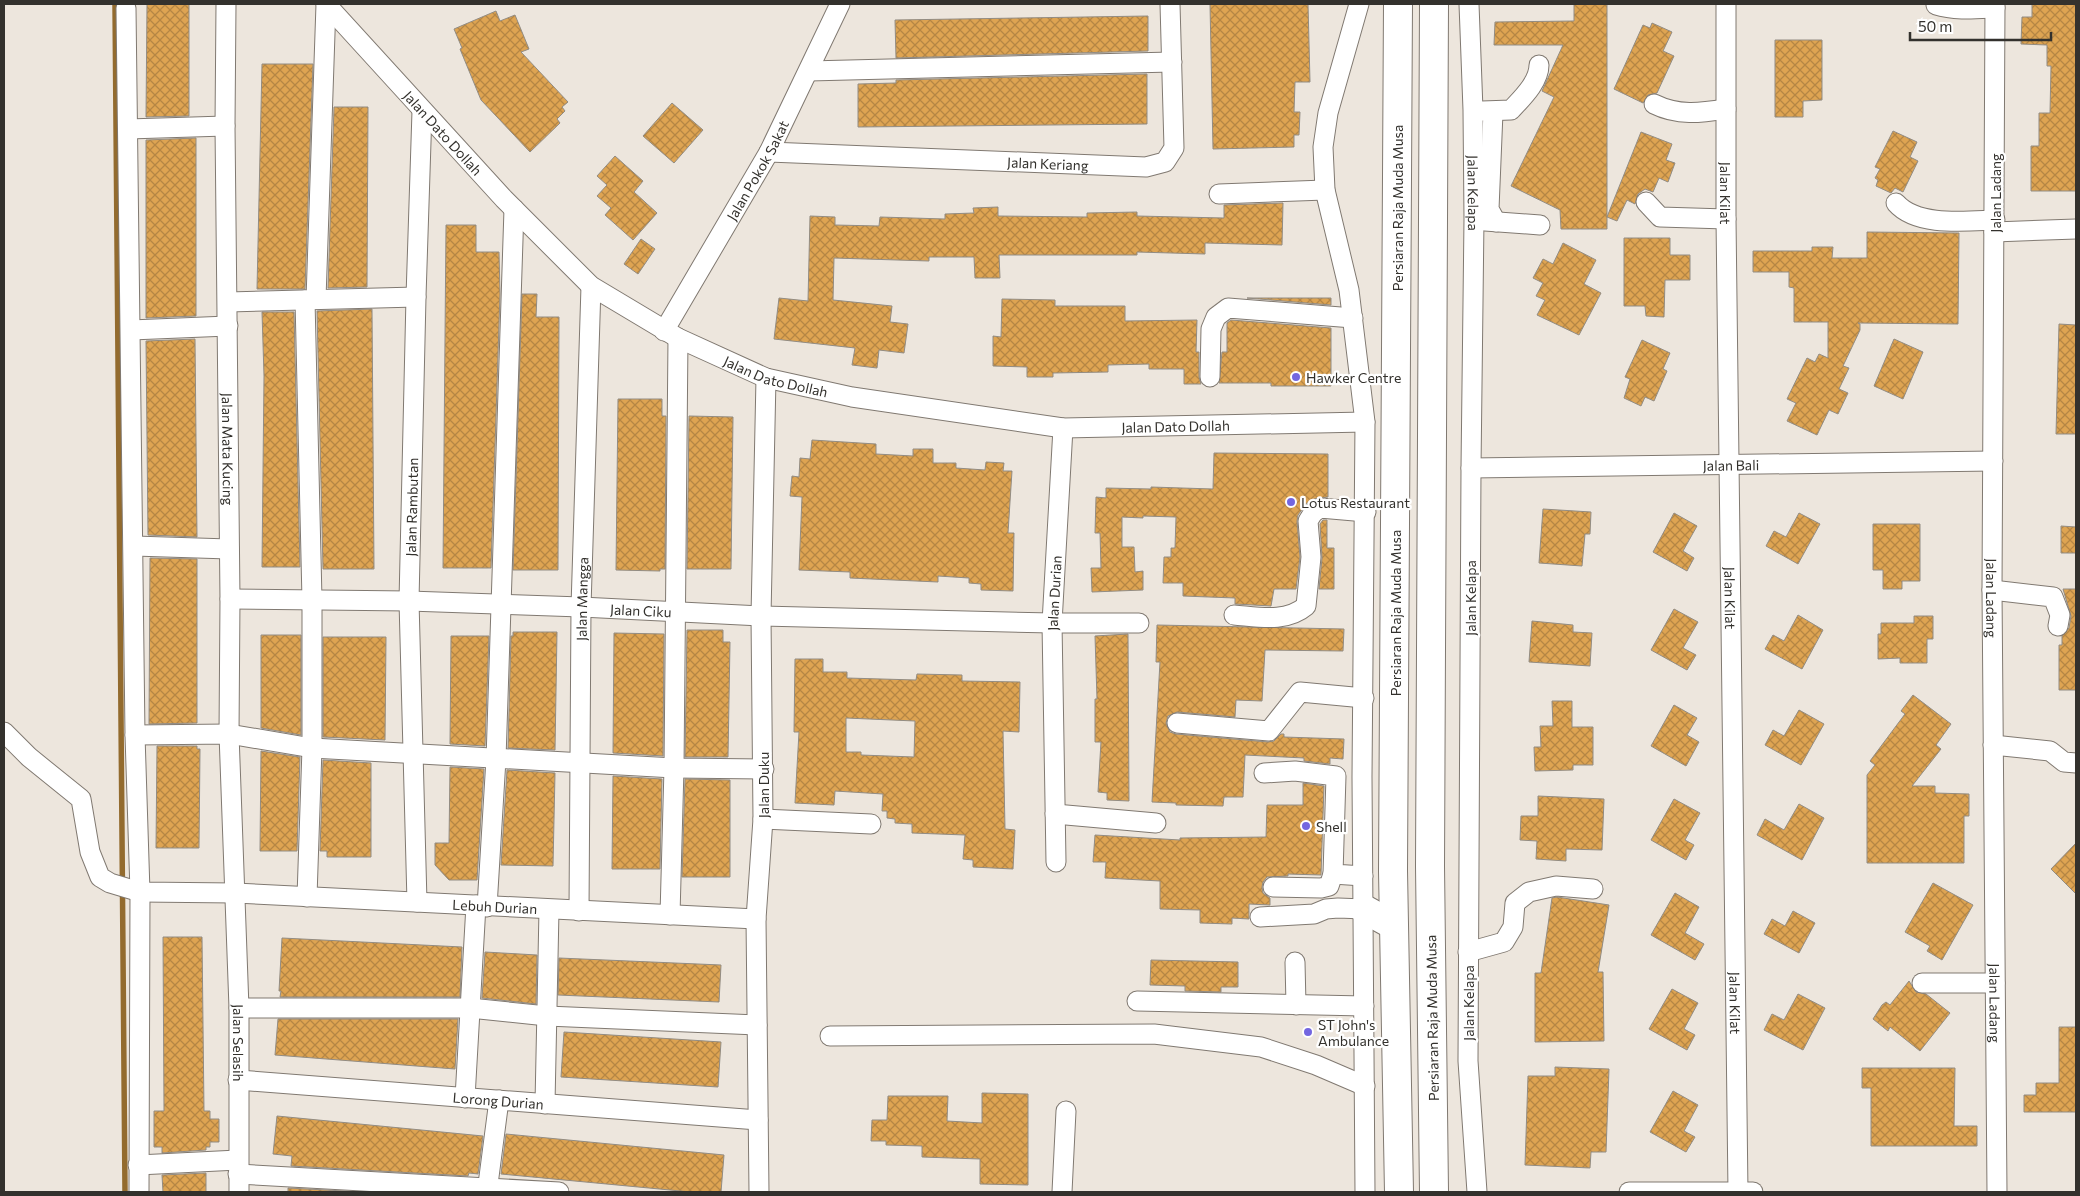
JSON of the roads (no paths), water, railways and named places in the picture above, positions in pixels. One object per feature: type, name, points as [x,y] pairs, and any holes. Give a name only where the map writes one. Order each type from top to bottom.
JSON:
[{"type":"highway","name":"Persiaran Raja Muda Musa","points":[[1398,4],[1393,925],[1399,1192]]},
{"type":"highway","name":"Persiaran Raja Muda Musa","points":[[1434,4],[1430,846],[1434,1192]]},
{"type":"highway","points":[[1364,910],[1393,925]]},
{"type":"street","name":"Jalan Mata Kucing","points":[[226,4],[225,126],[230,600],[228,734],[235,893]]},
{"type":"street","points":[[307,897],[312,748],[310,299],[326,4]]},
{"type":"street","name":"Jalan Dato Dollah","points":[[326,4],[422,111],[514,209],[591,286],[671,334],[766,378],[852,397],[1064,428],[1365,422]]},
{"type":"street","name":"Jalan Pokok Sakat","points":[[671,334],[769,152],[840,4]]},
{"type":"street","name":"Jalan Keriang","points":[[769,152],[1146,167],[1165,162],[1174,148],[1170,4]]},
{"type":"street","points":[[1359,4],[1328,113],[1323,147],[1325,190],[1349,290],[1365,422],[1366,512],[1362,777],[1366,1192]]},
{"type":"street","name":"Jalan Kelapa","points":[[1469,4],[1473,110],[1474,219],[1470,468],[1468,1061],[1477,1192]]},
{"type":"street","name":"Jalan Kilat","points":[[1726,4],[1726,219],[1738,1192]]},
{"type":"street","points":[[1936,5],[1944,8],[1966,10],[1995,6]]},
{"type":"street","name":"Jalan Ladang","points":[[1995,6],[1992,590],[1997,1192]]},
{"type":"street","points":[[126,8],[135,735],[125,887],[139,1192]]},
{"type":"street","points":[[809,71],[1172,62]]},
{"type":"street","points":[[1473,110],[1493,112],[1511,110],[1524,96],[1534,80],[1539,71],[1539,64]]},
{"type":"street","points":[[1654,104],[1674,112],[1694,114],[1726,109]]},
{"type":"street","name":"Jalan Rambutan","points":[[417,902],[409,601],[422,111]]},
{"type":"street","points":[[1493,112],[1489,209],[1496,222]]},
{"type":"street","points":[[128,128],[225,126]]},
{"type":"street","points":[[1218,194],[1325,190]]},
{"type":"street","points":[[1646,202],[1660,217],[1726,219]]},
{"type":"street","points":[[1896,203],[1903,211],[1920,217],[1995,226],[2076,229]]},
{"type":"street","points":[[465,1098],[470,1008],[496,759],[514,209]]},
{"type":"street","points":[[1474,219],[1540,225]]},
{"type":"street","name":"Jalan Mangga","points":[[579,911],[581,607],[591,286]]},
{"type":"street","points":[[228,302],[416,297]]},
{"type":"street","points":[[1210,376],[1211,329],[1216,317],[1228,308],[1353,318]]},
{"type":"street","points":[[131,330],[228,326]]},
{"type":"street","points":[[670,915],[674,768],[675,611],[671,334]]},
{"type":"street","name":"Jalan Duku","points":[[759,1192],[756,920],[763,819],[764,769],[761,616],[766,378]]},
{"type":"street","name":"Jalan Durian","points":[[1056,862],[1052,623],[1064,428]]},
{"type":"street","name":"Jalan Bali","points":[[1470,468],[1992,461]]},
{"type":"street","points":[[1234,615],[1271,619],[1296,615],[1306,606],[1311,557],[1308,521],[1313,513],[1320,508],[1366,512]]},
{"type":"street","points":[[134,546],[229,549]]},
{"type":"street","points":[[1992,590],[2054,597],[2060,615],[2058,626]]},
{"type":"street","name":"Jalan Ciku","points":[[230,600],[409,601],[761,616],[1052,623],[1140,623]]},
{"type":"street","points":[[1177,723],[1269,731],[1300,692],[1364,698]]},
{"type":"street","points":[[4,732],[29,757],[81,798],[90,852],[100,876],[125,887]]},
{"type":"street","points":[[135,735],[228,734],[312,748],[674,768],[764,769]]},
{"type":"street","points":[[1993,745],[2050,751],[2064,762],[2076,763]]},
{"type":"street","points":[[1264,773],[1295,771],[1362,777]]},
{"type":"street","points":[[1273,887],[1321,888],[1329,886],[1333,874],[1336,776]]},
{"type":"street","points":[[1056,814],[1156,823]]},
{"type":"street","points":[[763,819],[871,824]]},
{"type":"street","points":[[1333,874],[1363,876]]},
{"type":"street","points":[[1468,952],[1504,942],[1513,927],[1514,903],[1529,892],[1556,886],[1593,889]]},
{"type":"street","name":"Lebuh Durian","points":[[125,887],[756,920]]},
{"type":"street","name":"Jalan Selasih","points":[[235,893],[238,1008],[238,1175]]},
{"type":"street","points":[[1260,917],[1314,914],[1326,909],[1338,908],[1364,910]]},
{"type":"street","points":[[545,1104],[549,910]]},
{"type":"street","points":[[1295,962],[1296,1005]]},
{"type":"street","points":[[1922,983],[1995,983]]},
{"type":"street","points":[[1137,1001],[1364,1006]]},
{"type":"street","points":[[238,1008],[470,1008],[546,1016],[757,1025]]},
{"type":"street","points":[[830,1036],[1154,1034],[1261,1047],[1316,1064],[1365,1086]]},
{"type":"street","name":"Lorong Durian","points":[[238,1080],[758,1120]]},
{"type":"street","points":[[487,1190],[499,1100]]},
{"type":"street","points":[[1062,1192],[1066,1111]]},
{"type":"street","points":[[138,1165],[238,1175],[487,1190],[559,1192]]},
{"type":"street","points":[[1629,1192],[1754,1192]]},
{"type":"waterway","points":[[115,4],[125,1192]]},
{"type":"place","name":"Hawker Centre","points":[[1296,377]]},
{"type":"place","name":"Lotus Restaurant","points":[[1291,502]]},
{"type":"place","name":"Shell","points":[[1306,826]]},
{"type":"place","name":"ST John's Ambulance","points":[[1308,1032]]}]
